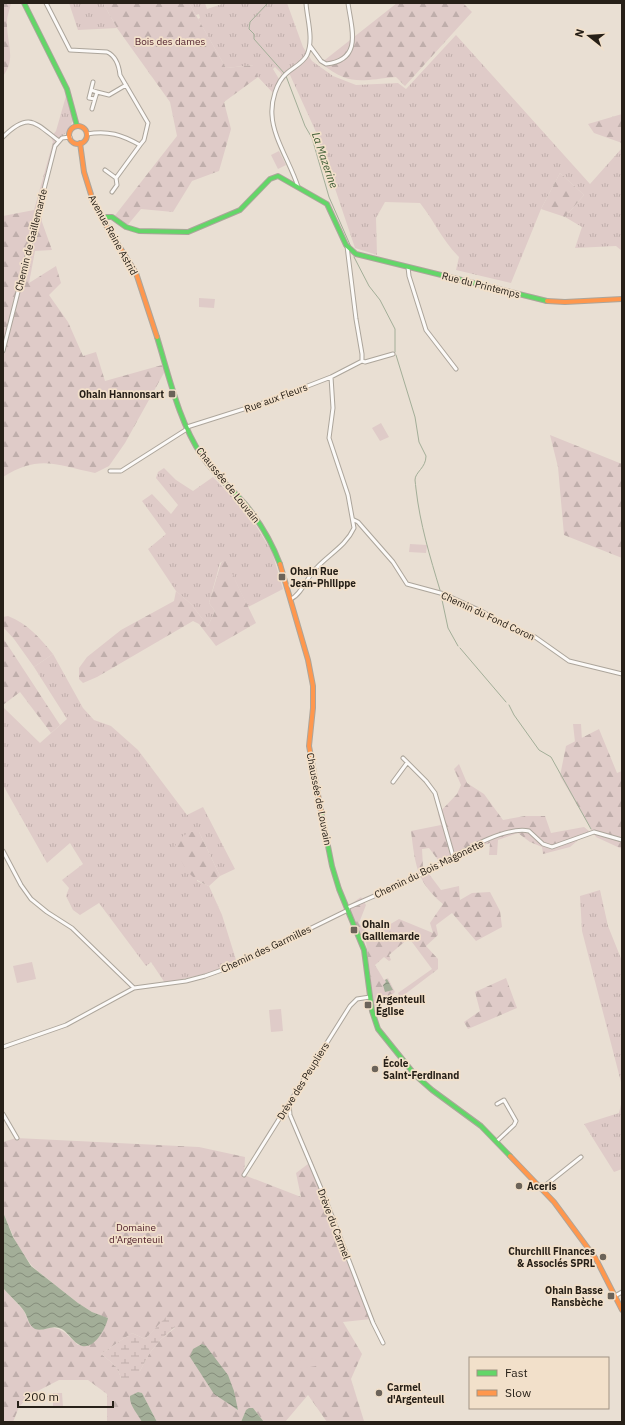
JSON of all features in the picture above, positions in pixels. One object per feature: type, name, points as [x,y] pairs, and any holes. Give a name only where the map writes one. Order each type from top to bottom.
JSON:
[{"type":"main road","points":[[24,3],[67,90],[77,126]]},
{"type":"main road","points":[[77,126],[82,127],[87,134],[84,141],[80,143],[72,141],[70,137],[70,131],[77,126]]},
{"type":"main road","name":"Avenue Reine Astrid","points":[[80,143],[89,191],[101,217],[136,273],[160,348]]},
{"type":"main road","points":[[101,217],[112,217],[126,227],[139,231],[188,232],[240,210],[272,177],[278,176],[326,204],[346,245]]},
{"type":"main road","name":"Rue du Printemps","points":[[346,245],[356,254],[548,301],[565,302],[622,298]]},
{"type":"main road","name":"Chaussée de Louvain","points":[[160,348],[187,428],[203,458],[246,505],[265,533],[281,566],[308,660],[313,686],[313,708],[309,746],[311,768],[332,866],[347,909],[364,950],[372,1011],[378,1028],[386,1041],[423,1083],[471,1118],[542,1188],[586,1244],[604,1273],[622,1310]]},
{"type":"street","points":[[46,3],[68,48],[72,50],[110,53],[118,65],[120,75],[148,123],[144,140],[116,178],[117,185],[112,192]]},
{"type":"street","points":[[298,187],[273,124],[272,106],[282,78],[302,62],[310,46],[306,3]]},
{"type":"street","points":[[310,46],[321,61],[326,64],[342,58],[350,51],[354,40],[348,3]]},
{"type":"street","points":[[93,82],[89,98],[95,99]]},
{"type":"street","points":[[91,90],[109,95],[126,86]]},
{"type":"street","points":[[92,109],[97,92]]},
{"type":"street","points":[[3,137],[14,127],[29,122],[39,125],[59,141],[70,137]]},
{"type":"street","points":[[87,134],[101,131],[114,132],[140,145]]},
{"type":"street","name":"Chemin de Gaillemarde","points":[[3,351],[51,160],[55,146],[59,141]]},
{"type":"street","points":[[105,170],[116,178]]},
{"type":"street","points":[[346,245],[362,361]]},
{"type":"street","points":[[408,267],[409,276],[426,330],[456,368]]},
{"type":"street","name":"Rue aux Fleurs","points":[[110,471],[121,471],[187,428],[263,403],[331,378],[362,361],[365,362],[393,354]]},
{"type":"street","points":[[291,599],[297,595],[319,564],[343,545],[352,531],[354,520],[345,485],[329,438],[333,408],[331,378]]},
{"type":"street","name":"Chemin du Fond Coron","points":[[354,520],[358,522],[392,562],[408,584],[444,594],[481,611],[506,625],[535,638],[569,661],[622,674]]},
{"type":"street","points":[[403,758],[426,781],[435,793],[453,856]]},
{"type":"street","points":[[392,782],[407,763]]},
{"type":"street","name":"Chemin du Bois Magonette","points":[[347,909],[419,876],[453,856],[478,844],[520,831],[529,831],[543,844],[552,847],[594,832],[622,840]]},
{"type":"street","points":[[3,852],[21,885],[31,899],[78,933],[134,988]]},
{"type":"street","name":"Chemin des Garmilles","points":[[3,1047],[66,1026],[134,988],[174,983],[205,976],[236,965],[347,909]]},
{"type":"street","name":"Drève des Peupliers","points":[[244,1175],[352,1004],[359,999],[370,997]]},
{"type":"street","points":[[398,1064],[402,1060]]},
{"type":"street","points":[[496,1141],[513,1126],[516,1121],[504,1100],[497,1104]]},
{"type":"street","name":"Drève du Carmel","points":[[289,1104],[290,1115],[323,1193],[372,1323],[383,1343]]},
{"type":"street","points":[[3,1114],[17,1138]]},
{"type":"street","points":[[542,1188],[581,1157]]},
{"type":"street","points":[[615,1296],[622,1292]]},
{"type":"green space","points":[[3,3],[11,3],[7,17],[10,56],[7,70],[3,76]]},
{"type":"green space","points":[[69,3],[103,3],[117,28],[78,30]]},
{"type":"green space","name":"Bois des dames","points":[[103,3],[189,3],[226,68],[254,65],[258,77],[224,102],[231,129],[219,171],[192,181],[173,212],[141,209],[126,227],[113,218],[177,136],[170,102],[117,28]]},
{"type":"green space","points":[[189,3],[205,3],[207,9],[225,3],[287,3],[303,47],[312,61],[333,76],[356,85],[398,83],[406,89],[456,35],[590,184],[622,148],[622,251],[616,246],[575,248],[582,227],[565,217],[584,195],[560,173],[541,209],[511,283],[456,270],[459,257],[453,251],[420,203],[385,202],[376,218],[377,255],[355,248],[316,132],[290,75],[287,72],[282,74],[275,67],[273,69],[279,79],[274,94],[258,77],[253,65],[226,68],[198,19],[200,18],[199,14],[196,15]]},
{"type":"green space","points":[[397,3],[463,3],[472,12],[405,86],[396,77],[365,80],[349,79],[331,71],[321,63]]},
{"type":"green space","points":[[66,96],[73,120],[69,130],[53,145],[37,210],[34,210],[53,142],[51,137],[56,131]]},
{"type":"green space","points":[[622,114],[622,143],[594,133],[588,124]]},
{"type":"green space","points":[[279,151],[286,165],[278,169],[271,155]]},
{"type":"green space","points":[[560,173],[584,195],[565,217],[541,209]]},
{"type":"green space","points":[[34,210],[42,212],[42,222],[52,250],[35,251],[29,283],[56,266],[61,283],[49,295],[68,322],[83,356],[96,352],[105,381],[162,365],[165,371],[125,443],[109,466],[95,473],[48,463],[27,466],[3,477],[3,216]]},
{"type":"green space","points":[[199,298],[215,299],[214,308],[199,307]]},
{"type":"green space","points":[[381,423],[389,437],[380,441],[372,428]]},
{"type":"green space","points":[[550,435],[622,464],[622,558],[564,535],[558,467]]},
{"type":"green space","points":[[164,468],[176,480],[193,491],[213,477],[249,514],[272,552],[283,589],[248,607],[225,560],[220,563],[209,603],[215,611],[208,626],[191,604],[176,591],[148,549],[166,534],[142,501],[152,494],[171,514],[178,505],[156,478],[158,472]]},
{"type":"green space","points":[[410,544],[427,545],[426,553],[409,552]]},
{"type":"green space","points":[[225,559],[256,623],[216,646],[199,624],[193,621],[97,677],[83,683],[79,679],[79,668],[87,657],[121,630],[174,601],[176,591],[191,604],[208,626],[215,611],[209,603],[221,563]]},
{"type":"green space","points":[[8,616],[28,627],[53,654],[34,667],[14,639],[3,627],[3,617]]},
{"type":"green space","points":[[3,638],[60,725],[51,733],[20,692],[3,705]]},
{"type":"green space","points":[[53,654],[83,708],[94,720],[111,726],[138,750],[187,815],[203,807],[235,869],[220,876],[199,832],[197,881],[209,886],[222,915],[237,963],[204,974],[165,983],[151,962],[146,966],[99,903],[80,915],[73,910],[66,896],[69,888],[62,880],[83,864],[70,843],[47,863],[3,785],[3,707],[40,743],[67,719],[34,667]]},
{"type":"green space","points":[[573,724],[581,724],[582,741],[575,742]]},
{"type":"green space","points":[[599,729],[617,773],[622,771],[622,849],[596,837],[560,776],[566,746]]},
{"type":"green space","points":[[459,764],[467,783],[484,794],[503,820],[525,816],[545,816],[551,833],[584,827],[589,831],[570,847],[543,854],[542,847],[530,842],[518,833],[498,840],[497,855],[489,855],[490,843],[438,860],[429,848],[422,849],[423,866],[441,890],[459,886],[460,900],[472,893],[490,892],[500,911],[502,927],[476,941],[452,913],[436,925],[438,935],[426,946],[438,959],[438,969],[400,998],[398,993],[432,969],[409,938],[389,955],[391,960],[389,961],[384,957],[375,965],[384,980],[388,978],[395,992],[375,1011],[366,942],[344,909],[361,897],[366,905],[359,923],[370,936],[399,919],[433,933],[430,923],[443,904],[427,888],[418,871],[411,831],[441,825],[438,814],[457,794],[461,785],[454,769]]},
{"type":"green space","points":[[190,832],[199,832],[220,876],[209,886],[195,879],[191,875],[181,860],[175,846],[183,836]]},
{"type":"green space","points":[[600,890],[608,926],[622,961],[622,1086],[582,931],[580,896]]},
{"type":"green space","points":[[32,962],[36,979],[17,983],[13,966]]},
{"type":"green space","points":[[506,978],[517,1008],[468,1029],[464,1022],[480,1011],[475,992]]},
{"type":"green space","points":[[281,1009],[283,1031],[271,1032],[269,1010]]},
{"type":"green space","points":[[622,1100],[622,1169],[614,1172],[584,1124],[619,1113]]},
{"type":"green space","name":"Domaine d'Argenteuil","points":[[16,1138],[199,1147],[245,1157],[244,1175],[301,1197],[296,1173],[312,1161],[371,1319],[343,1322],[362,1354],[351,1379],[364,1421],[367,1422],[327,1422],[308,1395],[285,1422],[264,1422],[253,1408],[246,1410],[241,1422],[157,1422],[142,1393],[138,1392],[136,1408],[142,1422],[107,1422],[107,1394],[88,1380],[59,1380],[30,1395],[19,1407],[13,1422],[3,1422],[3,1288],[24,1311],[29,1323],[41,1330],[53,1328],[62,1331],[78,1345],[92,1343],[95,1341],[107,1318],[92,1312],[78,1303],[39,1272],[32,1266],[17,1245],[3,1212],[3,1142]],"holes":[[[166,1318],[175,1328],[160,1340],[149,1354],[140,1371],[121,1379],[116,1368],[101,1354],[132,1333],[145,1339]]]},
{"type":"green space","points":[[166,1317],[175,1327],[160,1340],[149,1354],[140,1371],[130,1378],[121,1379],[116,1368],[101,1354],[132,1333],[145,1339]]},
{"type":"green space","points":[[315,1358],[316,1366],[298,1369],[297,1361]]},
{"type":"green space","points":[[53,1393],[62,1393],[63,1407],[53,1407]]},
{"type":"water","points":[[387,979],[393,990],[385,992],[383,985]]},
{"type":"water","points":[[3,1212],[13,1237],[31,1266],[78,1303],[92,1312],[108,1318],[107,1323],[98,1339],[93,1343],[88,1346],[78,1344],[62,1329],[56,1327],[41,1330],[35,1329],[29,1323],[22,1309],[3,1288]]},
{"type":"water","points":[[202,1344],[206,1346],[228,1375],[234,1391],[238,1410],[214,1394],[190,1357],[193,1349]]},
{"type":"water","points":[[138,1392],[142,1393],[157,1422],[142,1422],[132,1406],[130,1399],[130,1396]]},
{"type":"water","points":[[253,1408],[264,1422],[241,1422],[246,1410]]},
{"type":"waterway","name":"La Mazerine","points":[[268,3],[250,22],[249,29],[254,34],[254,39],[284,73]]},
{"type":"waterway","name":"La Mazerine","points":[[286,76],[305,126],[312,138],[329,197],[351,247]]},
{"type":"waterway","name":"La Mazerine","points":[[354,257],[369,286],[380,300],[395,329],[395,352]]},
{"type":"waterway","points":[[396,355],[415,417],[419,442],[426,456],[423,467],[415,477],[415,482],[423,528],[440,590]]},
{"type":"waterway","points":[[441,595],[448,628],[458,646]]},
{"type":"waterway","points":[[460,648],[506,702]]},
{"type":"waterway","points":[[509,705],[514,715],[539,750],[551,757],[591,829]]},
{"type":"waterway","points":[[603,836],[619,841]]},
{"type":"traffic: fast","points":[[24,3],[67,89],[77,126]]},
{"type":"traffic: fast","points":[[101,217],[112,217],[126,227],[139,231],[188,232],[240,210],[270,179],[278,176],[327,204],[346,245],[356,254],[547,301]]},
{"type":"traffic: fast","points":[[157,337],[175,398],[194,443],[212,469],[245,504],[261,525],[280,564]]},
{"type":"traffic: fast","points":[[321,811],[332,866],[339,889],[364,950],[372,1011],[378,1029],[415,1075],[432,1090],[481,1126],[510,1156]]},
{"type":"traffic: slow","points":[[78,126],[84,129],[87,135],[84,141],[78,144],[72,141],[69,135],[72,129],[78,126]]},
{"type":"traffic: slow","points":[[80,143],[84,172],[93,201],[102,219],[136,273],[157,337]]},
{"type":"traffic: slow","points":[[547,301],[565,302],[622,299]]},
{"type":"traffic: slow","points":[[280,564],[308,660],[313,686],[313,708],[309,746],[321,811]]},
{"type":"traffic: slow","points":[[510,1156],[554,1202],[596,1259],[622,1310]]},
{"type":"place","name":"Ohain Hannonsart","points":[[172,394]]},
{"type":"place","name":"Ohain Rue Jean-Philippe","points":[[282,577]]},
{"type":"place","name":"Ohain Gaillemarde","points":[[354,930]]},
{"type":"place","name":"Argenteuil Église","points":[[368,1005]]},
{"type":"place","name":"École Saint-Ferdinand","points":[[375,1069]]},
{"type":"place","name":"Aceris","points":[[519,1186]]},
{"type":"place","name":"Churchill Finances & Associés SPRL","points":[[603,1257]]},
{"type":"place","name":"Ohain Basse Ransbèche","points":[[611,1296]]},
{"type":"place","name":"Carmel d'Argenteuil","points":[[379,1393]]}]
